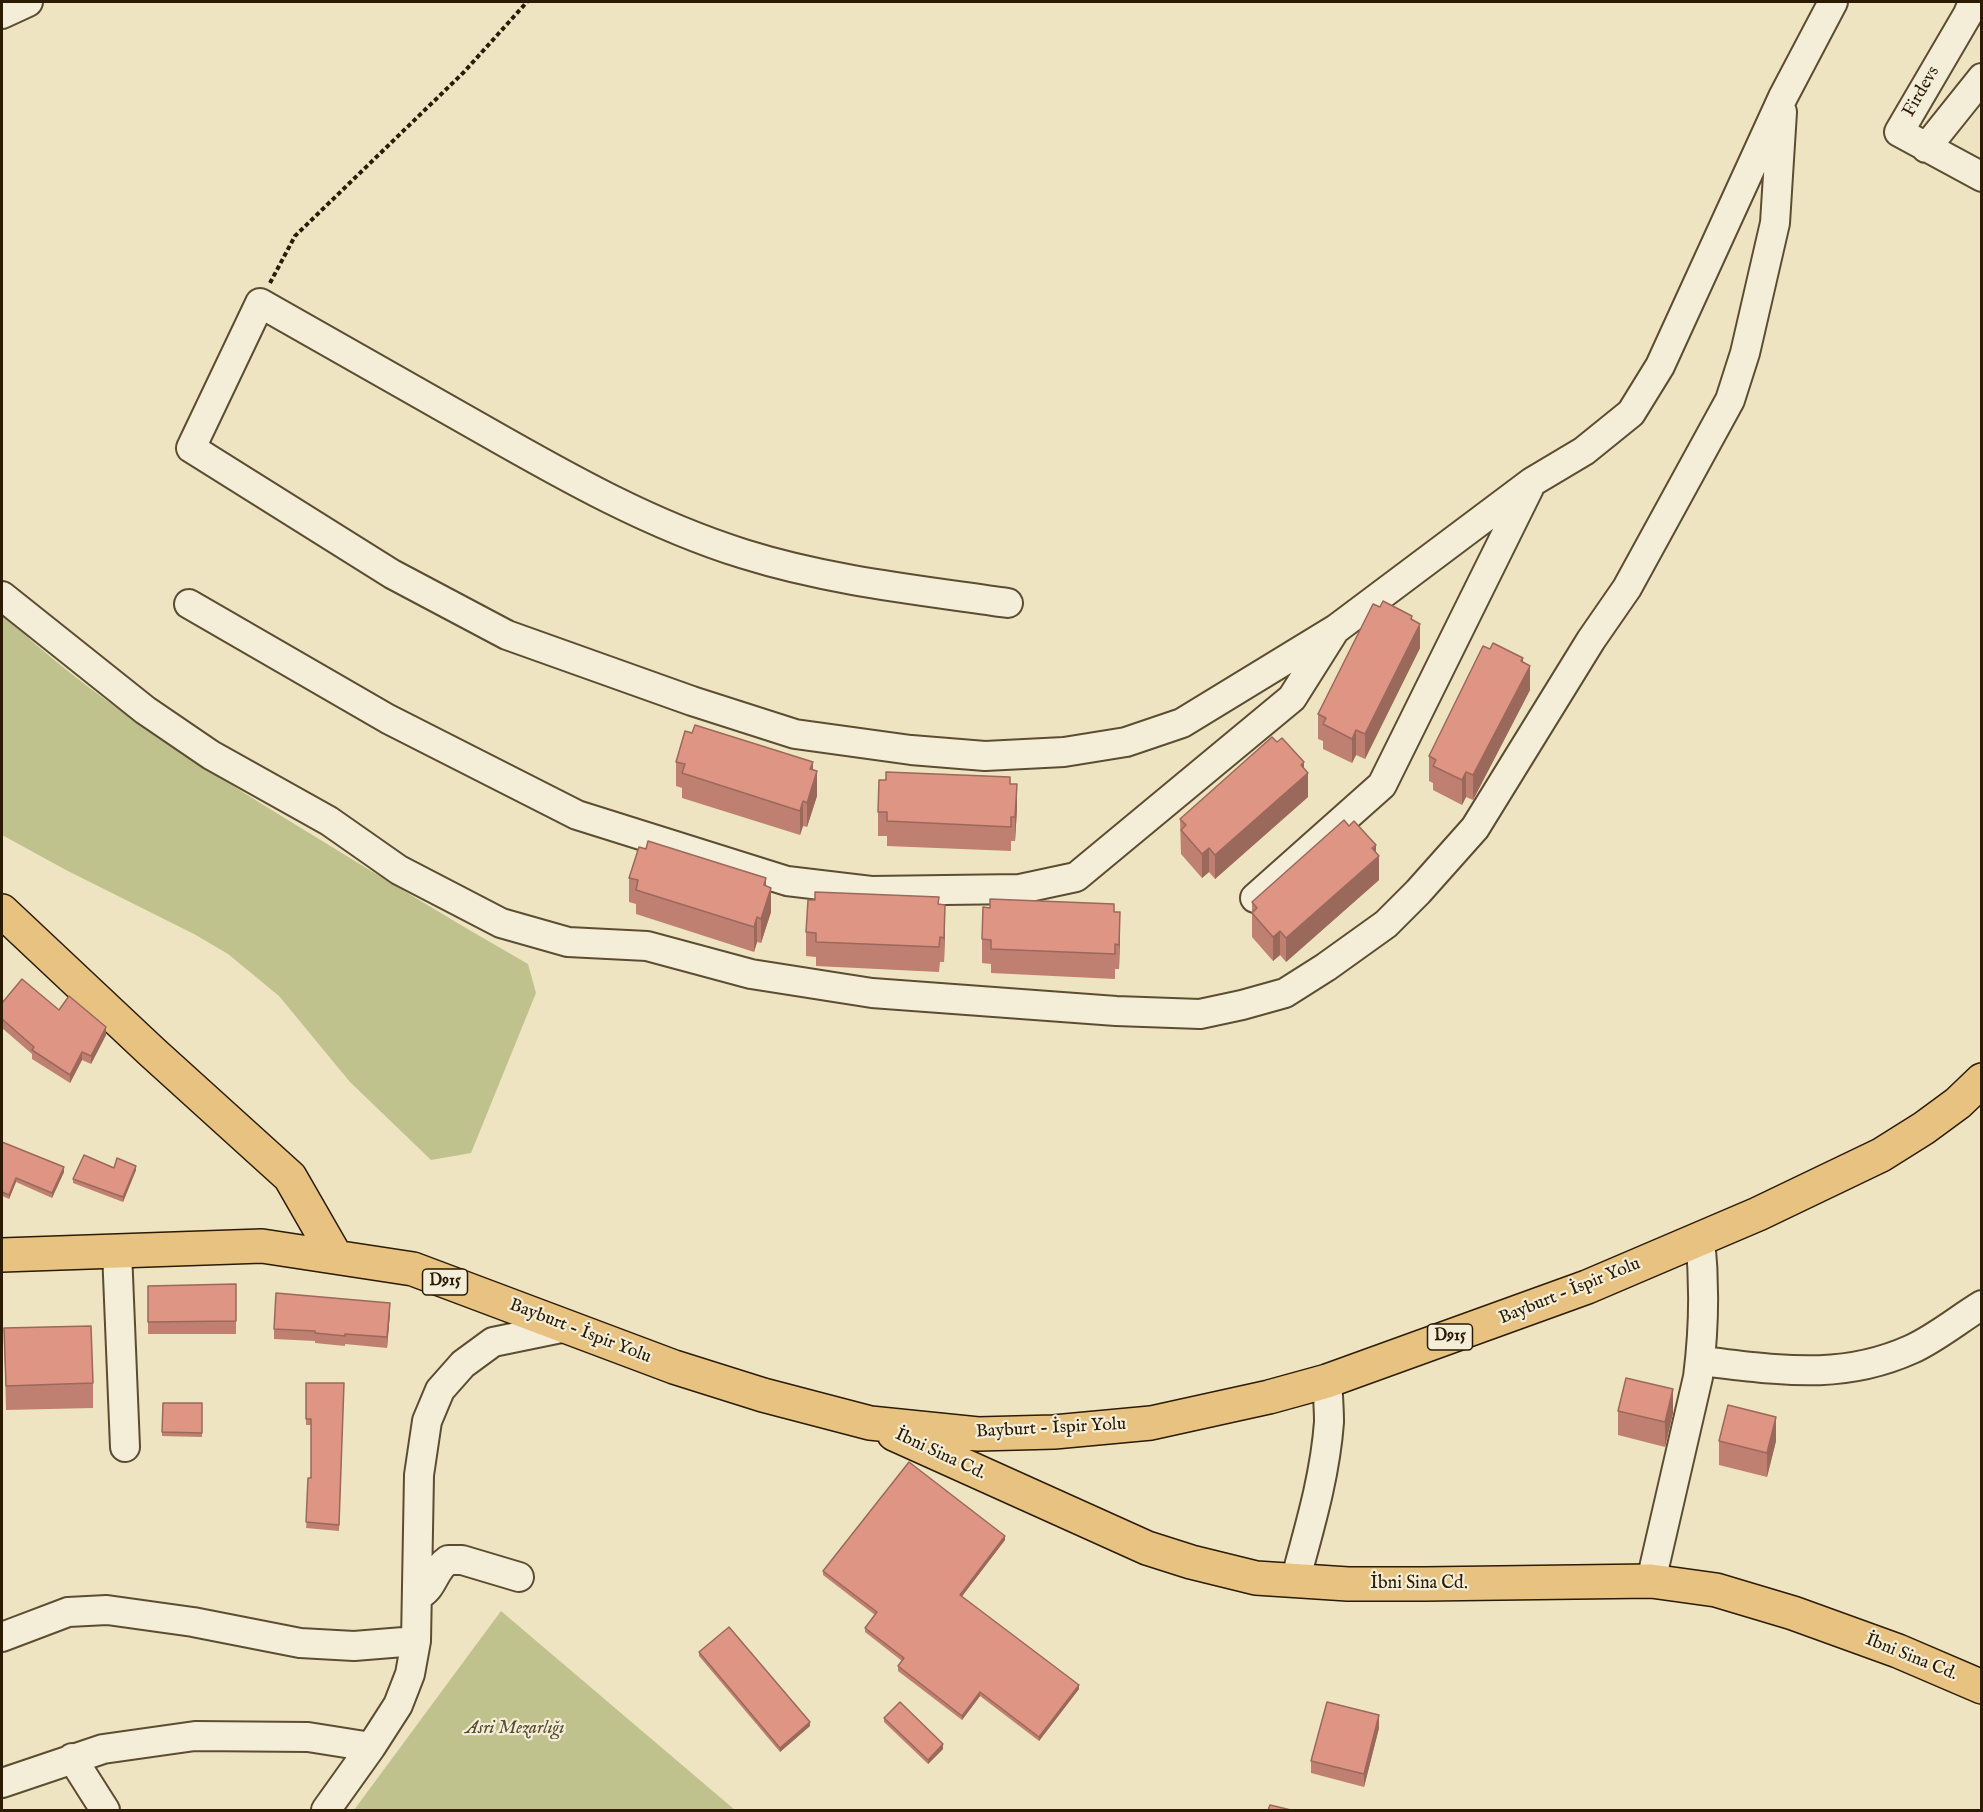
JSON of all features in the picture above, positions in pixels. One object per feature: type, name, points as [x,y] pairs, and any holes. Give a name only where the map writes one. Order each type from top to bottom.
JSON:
[{"type":"main road","points":[[2,911],[290,1177],[336,1257]]},
{"type":"main road","name":"Bayburt - İspir Yolu","points":[[2,1255],[261,1246],[413,1269],[674,1367],[764,1395],[870,1423],[978,1434],[1054,1432],[1151,1423],[1269,1397],[1327,1381],[1565,1295],[1758,1214],[1881,1155],[1958,1103],[1982,1080]]},
{"type":"main road","name":"İbni Sina Cd.","points":[[870,1423],[1147,1548],[1191,1562],[1256,1578],[1348,1584],[1651,1581],[1716,1590],[1793,1613],[1898,1651],[1982,1687]]},
{"type":"street","points":[[2,15],[28,2]]},
{"type":"street","points":[[1008,603],[818,574],[705,541],[627,507],[561,474],[260,303],[192,448],[392,574],[507,635],[692,701],[795,734],[911,750],[985,756],[1064,752],[1126,742],[1182,723],[1336,629],[1532,482],[1584,452],[1631,413],[1660,366],[1783,97],[1833,2]]},
{"type":"street","name":"Firdevs","points":[[1969,6],[1899,132],[1982,177]]},
{"type":"street","points":[[1926,148],[1982,78]]},
{"type":"street","points":[[2,596],[145,710],[211,755],[329,821],[399,870],[501,923],[568,942],[647,946],[751,974],[872,993],[1116,1011],[1200,1014],[1285,993],[1386,924],[1474,828],[1591,640],[1627,588],[1730,400],[1745,353],[1775,223],[1783,97]]},
{"type":"street","points":[[1255,898],[1382,785],[1532,482]]},
{"type":"street","points":[[189,604],[387,719],[577,816],[787,881],[871,891],[1020,889],[1076,877],[1292,698],[1336,629]]},
{"type":"street","points":[[1651,1581],[1698,1377],[1704,1279],[1700,1238]]},
{"type":"street","points":[[117,1251],[125,1447]]},
{"type":"street","points":[[1700,1361],[1788,1370],[1823,1371],[1851,1368],[1876,1363],[1914,1348],[1982,1305]]},
{"type":"street","points":[[326,1810],[371,1747],[398,1704],[410,1674],[416,1641],[419,1475],[427,1421],[440,1390],[463,1364],[493,1341],[566,1327]]},
{"type":"street","points":[[1294,1581],[1314,1513],[1324,1467],[1329,1421],[1327,1381]]},
{"type":"street","points":[[417,1596],[430,1587],[442,1564],[455,1559],[519,1577]]},
{"type":"street","points":[[2,1637],[68,1611],[107,1610],[194,1622],[300,1643],[354,1646],[416,1641]]},
{"type":"street","points":[[2,1783],[102,1749],[195,1736],[308,1737],[371,1747]]},
{"type":"street","points":[[72,1758],[105,1810]]},
{"type":"path","points":[[260,303],[295,236],[464,72],[526,2]]},
{"type":"green space","points":[[2,614],[36,645],[108,702],[184,754],[442,914],[528,964],[536,993],[471,1153],[431,1160],[350,1082],[279,996],[228,954],[194,934],[2,835]]},
{"type":"green space","name":"Asri Mezarlığı","points":[[501,1611],[735,1810],[354,1810]]},
{"type":"building","points":[[1383,601],[1412,616],[1411,619],[1420,624],[1365,734],[1356,730],[1352,739],[1323,724],[1326,718],[1318,714],[1373,604],[1380,607]]},
{"type":"building","points":[[1493,643],[1523,658],[1521,661],[1530,666],[1473,775],[1466,772],[1462,780],[1433,766],[1436,760],[1429,756],[1483,646],[1490,649]]},
{"type":"building","points":[[695,725],[813,762],[810,769],[817,771],[807,803],[803,801],[800,811],[682,773],[685,764],[676,762],[685,731],[692,733]]},
{"type":"building","points":[[1272,737],[1277,742],[1282,738],[1304,762],[1301,765],[1308,773],[1215,855],[1209,848],[1202,854],[1181,830],[1186,825],[1180,819]]},
{"type":"building","points":[[886,772],[1010,777],[1010,784],[1017,784],[1015,817],[1011,817],[1011,827],[887,821],[887,812],[878,812],[879,780],[886,780]]},
{"type":"building","points":[[1344,820],[1349,826],[1354,821],[1376,845],[1372,848],[1379,856],[1286,938],[1280,931],[1273,937],[1252,913],[1257,908],[1252,902]]},
{"type":"building","points":[[648,841],[766,878],[764,885],[771,888],[761,919],[757,917],[754,927],[636,890],[638,880],[629,878],[639,847],[646,849]]},
{"type":"building","points":[[815,892],[939,897],[938,904],[945,905],[944,938],[940,937],[939,947],[816,942],[816,933],[806,932],[808,900],[815,900]]},
{"type":"building","points":[[990,899],[1114,904],[1114,912],[1120,912],[1119,945],[1115,944],[1115,954],[991,949],[991,940],[982,939],[983,907],[990,908]]},
{"type":"building","points":[[22,979],[59,1010],[69,996],[106,1027],[91,1056],[82,1052],[70,1075],[32,1050],[34,1047],[2,1019],[2,1003]]},
{"type":"building","points":[[2,1142],[64,1167],[52,1193],[16,1178],[9,1195],[2,1192]]},
{"type":"building","points":[[84,1155],[114,1168],[117,1158],[136,1166],[123,1197],[73,1179]]},
{"type":"building","points":[[236,1284],[236,1321],[148,1322],[148,1286]]},
{"type":"building","points":[[276,1293],[390,1303],[387,1337],[345,1334],[345,1336],[315,1333],[315,1331],[274,1329]]},
{"type":"building","points":[[91,1326],[93,1383],[6,1386],[4,1328]]},
{"type":"building","points":[[1626,1378],[1673,1389],[1665,1422],[1618,1411]]},
{"type":"building","points":[[306,1383],[344,1383],[339,1525],[306,1522],[308,1478],[311,1478],[311,1419],[306,1419]]},
{"type":"building","points":[[163,1403],[202,1403],[202,1433],[162,1432]]},
{"type":"building","points":[[1728,1405],[1776,1417],[1767,1453],[1719,1441]]},
{"type":"building","points":[[909,1462],[1005,1536],[960,1595],[1079,1685],[1039,1737],[980,1692],[962,1716],[898,1666],[904,1658],[865,1628],[877,1612],[823,1571]]},
{"type":"building","points":[[729,1627],[810,1722],[780,1748],[699,1652]]},
{"type":"building","points":[[900,1702],[943,1744],[928,1760],[884,1718]]},
{"type":"building","points":[[1327,1702],[1379,1715],[1364,1774],[1311,1761]]},
{"type":"building","points":[[1270,1805],[1291,1810],[1268,1810]]}]
